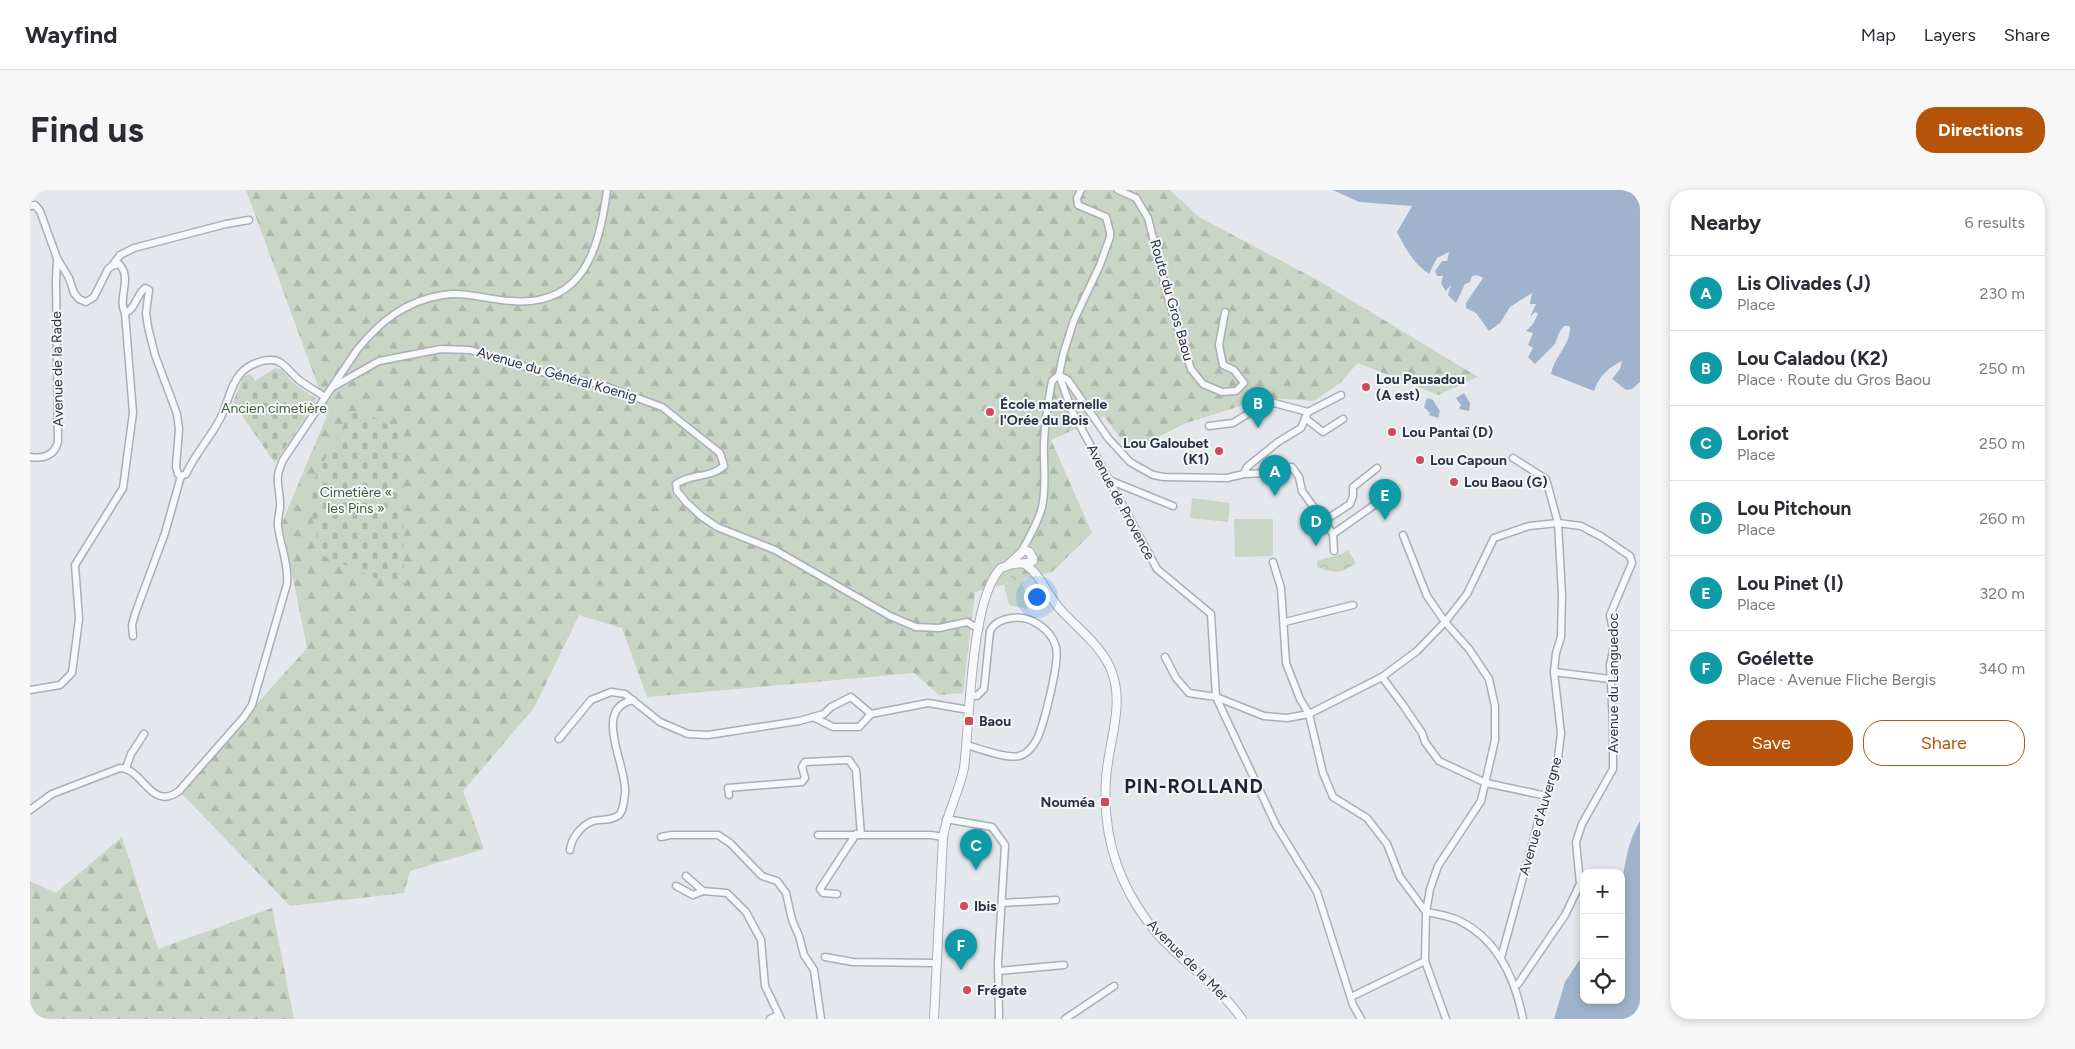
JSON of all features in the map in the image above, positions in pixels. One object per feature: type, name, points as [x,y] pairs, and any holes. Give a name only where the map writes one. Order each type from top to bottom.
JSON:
[{"type":"street","points":[[30,810],[52,794],[120,768],[132,771],[153,792],[166,796],[174,794],[216,749],[252,705],[287,584],[287,566],[278,526],[280,503],[277,484],[278,474],[283,460],[325,396],[370,334],[395,312],[410,304],[444,294],[511,301],[534,301],[550,297],[570,285],[589,262],[600,225],[607,190]]},
{"type":"street","points":[[1022,559],[1042,507],[1046,466],[1044,444],[1046,414],[1052,381],[1060,375],[1063,355],[1074,320],[1100,265],[1110,237],[1106,217],[1078,205],[1077,198],[1081,190]]},
{"type":"street","name":"Route du Gros Baou","points":[[1118,190],[1136,198],[1148,218],[1169,301],[1191,369],[1203,384],[1222,392],[1236,391],[1244,383],[1234,370],[1224,365],[1219,345],[1225,312]]},
{"type":"street","points":[[30,206],[35,205],[40,211],[58,260],[69,278],[74,293],[83,302],[89,302],[94,297],[108,270],[120,255],[134,248],[226,224],[249,220]]},
{"type":"street","name":"Avenue de la Rade","points":[[30,457],[40,458],[48,455],[55,450],[58,442],[56,280],[58,260]]},
{"type":"street","points":[[30,690],[60,685],[72,674],[79,619],[75,565],[123,488],[134,413],[125,313],[122,305],[126,275],[119,264],[112,266]]},
{"type":"street","points":[[125,313],[133,308],[145,288],[149,290],[146,313],[148,326],[163,381],[180,429],[176,467],[178,474],[181,476]]},
{"type":"street","name":"Avenue du Général Koenig","points":[[330,390],[379,361],[441,348],[470,350],[555,376],[599,384],[643,399],[662,407],[720,454],[724,466],[716,473],[685,478],[676,484],[678,492],[686,502],[709,522],[775,550],[890,616],[916,627],[940,628],[966,622],[979,629]]},
{"type":"street","points":[[133,636],[132,625],[135,614],[165,533],[181,476],[186,474],[191,461],[214,431],[228,402],[236,379],[242,371],[252,365],[271,360],[279,362],[298,379],[325,396]]},
{"type":"street","points":[[1060,375],[1068,380],[1108,438],[1130,462],[1153,474],[1164,477],[1227,478],[1244,474],[1268,473],[1278,467],[1292,467],[1299,477],[1302,491],[1333,534],[1334,550]]},
{"type":"street","name":"Avenue de Provence","points":[[1060,375],[1072,411],[1157,569],[1211,614],[1216,698],[1276,824],[1317,892],[1351,997],[1361,1019]]},
{"type":"street","points":[[1244,474],[1247,467],[1278,442],[1301,428],[1307,415],[1341,395]]},
{"type":"street","points":[[1209,426],[1233,424],[1257,408],[1274,403],[1307,415],[1323,432],[1343,419]]},
{"type":"street","name":"Avenue d'Auvergne","points":[[1501,958],[1529,854],[1557,766],[1561,733],[1554,672],[1556,653],[1561,637],[1562,595],[1558,523],[1546,479],[1514,458]]},
{"type":"street","points":[[1324,521],[1350,504],[1353,496],[1353,487],[1377,468]]},
{"type":"street","points":[[1109,480],[1173,506]]},
{"type":"street","points":[[1333,534],[1380,501]]},
{"type":"street","name":"Avenue du Languedoc","points":[[1445,622],[1467,594],[1494,538],[1529,526],[1558,523],[1581,526],[1602,537],[1630,556],[1632,563],[1610,615],[1615,641],[1610,665],[1613,724],[1612,769],[1582,824],[1576,842],[1580,884],[1565,915],[1518,984],[1514,986]]},
{"type":"street","points":[[1022,559],[1029,563],[1032,556],[1031,534]]},
{"type":"street","points":[[1403,535],[1427,596],[1445,622],[1469,649],[1489,679],[1495,706],[1494,740],[1481,801],[1438,866],[1430,888],[1426,912],[1425,961],[1446,1019]]},
{"type":"street","points":[[934,1019],[943,837],[946,819],[961,782],[967,745],[972,666],[979,629],[988,590],[997,572],[1022,559],[1026,550],[1032,556]]},
{"type":"street","name":"Avenue de la Mer","points":[[1032,556],[1036,574]]},
{"type":"street","name":"Avenue de la Mer","points":[[1022,559],[1036,574],[1059,608],[1101,653],[1109,664],[1114,678],[1117,705],[1107,766],[1105,802],[1111,844],[1127,888],[1148,922],[1162,939],[1217,990],[1242,1019]]},
{"type":"street","points":[[1273,562],[1282,588],[1286,663],[1300,699],[1310,714],[1323,773],[1333,797],[1367,818],[1388,844],[1400,877],[1426,912],[1458,920],[1483,934],[1501,958],[1514,986],[1523,1019]]},
{"type":"street","points":[[1284,622],[1353,605]]},
{"type":"street","points":[[967,745],[1008,756],[1019,756],[1032,748],[1041,728],[1057,656],[1056,647],[1051,637],[1031,619],[1022,616],[996,623],[990,631],[984,689],[977,696],[970,695]]},
{"type":"street","points":[[1166,657],[1176,678],[1189,693],[1216,698],[1264,716],[1287,718],[1310,714],[1382,677],[1416,651],[1445,622]]},
{"type":"street","points":[[1554,672],[1610,679]]},
{"type":"street","points":[[1382,677],[1403,705],[1422,733],[1425,742],[1439,761],[1486,783],[1547,796]]},
{"type":"street","points":[[559,739],[591,700],[611,692],[625,694],[660,722],[688,734],[708,735],[813,717],[824,714],[831,707],[851,698],[871,714]]},
{"type":"street","points":[[570,850],[574,837],[585,825],[592,821],[616,817],[621,813],[626,786],[616,749],[612,724],[620,706],[633,700]]},
{"type":"street","points":[[813,717],[833,727],[859,727],[871,714],[928,703],[969,710]]},
{"type":"street","points":[[126,768],[131,754],[144,734]]},
{"type":"street","points":[[729,796],[728,788],[802,782],[804,778],[802,767],[805,762],[849,760],[856,770],[859,835],[820,889],[823,893],[837,894]]},
{"type":"street","points":[[946,819],[992,827],[1005,844],[998,971],[999,1019]]},
{"type":"street","points":[[818,836],[931,834],[943,837]]},
{"type":"street","points":[[661,837],[671,835],[718,835],[730,843],[762,876],[777,881],[786,893],[792,920],[804,955],[814,970],[822,1019]]},
{"type":"street","points":[[686,876],[703,891]]},
{"type":"street","points":[[676,886],[692,895],[703,891],[727,893],[746,912],[761,940],[765,986],[780,1017],[770,1019]]},
{"type":"street","points":[[1002,903],[1056,900]]},
{"type":"street","points":[[825,957],[853,962],[936,963]]},
{"type":"street","points":[[1351,997],[1425,961]]},
{"type":"street","points":[[998,971],[1064,966]]},
{"type":"street","points":[[1065,1019],[1114,986]]},
{"type":"green space","points":[[246,190],[1170,190],[1199,217],[1321,282],[1478,377],[1438,395],[1358,363],[1340,383],[1314,401],[1266,398],[1186,423],[1130,451],[1104,416],[1051,440],[1092,533],[1052,572],[975,592],[963,693],[939,695],[914,673],[647,697],[622,628],[579,615],[534,708],[463,791],[484,849],[410,871],[404,893],[290,906],[179,791],[307,648],[282,523],[328,413]]},
{"type":"green space","name":"Ancien cimetière","points":[[275,368],[282,369],[292,382],[316,399],[275,463],[233,403],[243,377],[250,374],[255,381]]},
{"type":"green space","name":"Cimetière « les Pins »","points":[[372,410],[371,416],[402,432],[404,584],[376,578],[321,555],[306,493],[344,425],[347,413]]},
{"type":"green space","points":[[1192,498],[1230,503],[1228,522],[1190,518]]},
{"type":"green space","points":[[1234,519],[1273,519],[1273,556],[1235,557]]},
{"type":"green space","points":[[1348,550],[1356,563],[1346,569],[1333,572],[1317,567],[1317,561],[1340,555]]},
{"type":"green space","points":[[1017,574],[1024,581],[1022,585],[1008,584],[1010,577]]},
{"type":"green space","points":[[1004,585],[1022,585],[1028,594],[1027,609],[1009,605]]},
{"type":"green space","points":[[122,837],[158,949],[272,908],[294,1019],[30,1019],[30,881],[56,893]]},
{"type":"water","points":[[1333,190],[1640,190],[1640,382],[1632,389],[1626,390],[1612,379],[1620,369],[1622,361],[1605,373],[1594,391],[1551,374],[1568,339],[1570,326],[1564,326],[1555,344],[1535,364],[1528,357],[1533,348],[1528,345],[1533,333],[1526,331],[1533,324],[1538,314],[1535,312],[1530,317],[1536,304],[1530,304],[1532,293],[1510,307],[1500,323],[1489,331],[1476,313],[1466,308],[1466,303],[1483,278],[1477,275],[1472,276],[1470,282],[1465,284],[1456,303],[1448,295],[1451,285],[1446,291],[1441,284],[1443,276],[1437,276],[1435,271],[1442,261],[1447,261],[1449,252],[1437,258],[1429,274],[1414,261],[1407,250],[1397,232],[1412,206],[1359,202]]},
{"type":"water","points":[[1464,393],[1470,403],[1469,411],[1459,409],[1461,405],[1456,398]]},
{"type":"water","points":[[1427,398],[1433,400],[1440,411],[1438,418],[1429,415],[1430,413],[1424,407]]},
{"type":"water","points":[[1640,821],[1640,1019],[1554,1019],[1565,982],[1580,959],[1580,1004],[1625,1004],[1625,869],[1631,840]]},
{"type":"place","name":"Lou Pausadou (A est)","points":[[1366,387]]},
{"type":"place","name":"École maternelle l'Orée du Bois","points":[[990,412]]},
{"type":"place","name":"Lou Caladou (K2)","points":[[1258,428]]},
{"type":"place","name":"Lou Pantaï (D)","points":[[1392,432]]},
{"type":"place","name":"Lou Galoubet (K1)","points":[[1219,451]]},
{"type":"place","name":"Lou Capoun","points":[[1420,460]]},
{"type":"place","name":"Lou Baou (G)","points":[[1454,482]]},
{"type":"place","name":"Lis Olivades (J)","points":[[1275,496]]},
{"type":"place","name":"Lou Pinet (I)","points":[[1385,520]]},
{"type":"place","name":"Lou Pitchoun","points":[[1316,546]]},
{"type":"place","name":"Baou","points":[[969,721]]},
{"type":"place","name":"Nouméa","points":[[1105,802]]},
{"type":"place","name":"Loriot","points":[[976,870]]},
{"type":"place","name":"Ibis","points":[[964,906]]},
{"type":"place","name":"Goélette","points":[[961,970]]},
{"type":"place","name":"Frégate","points":[[967,990]]},
{"type":"district","name":"PIN-ROLLAND","points":[[1194,786]]}]
